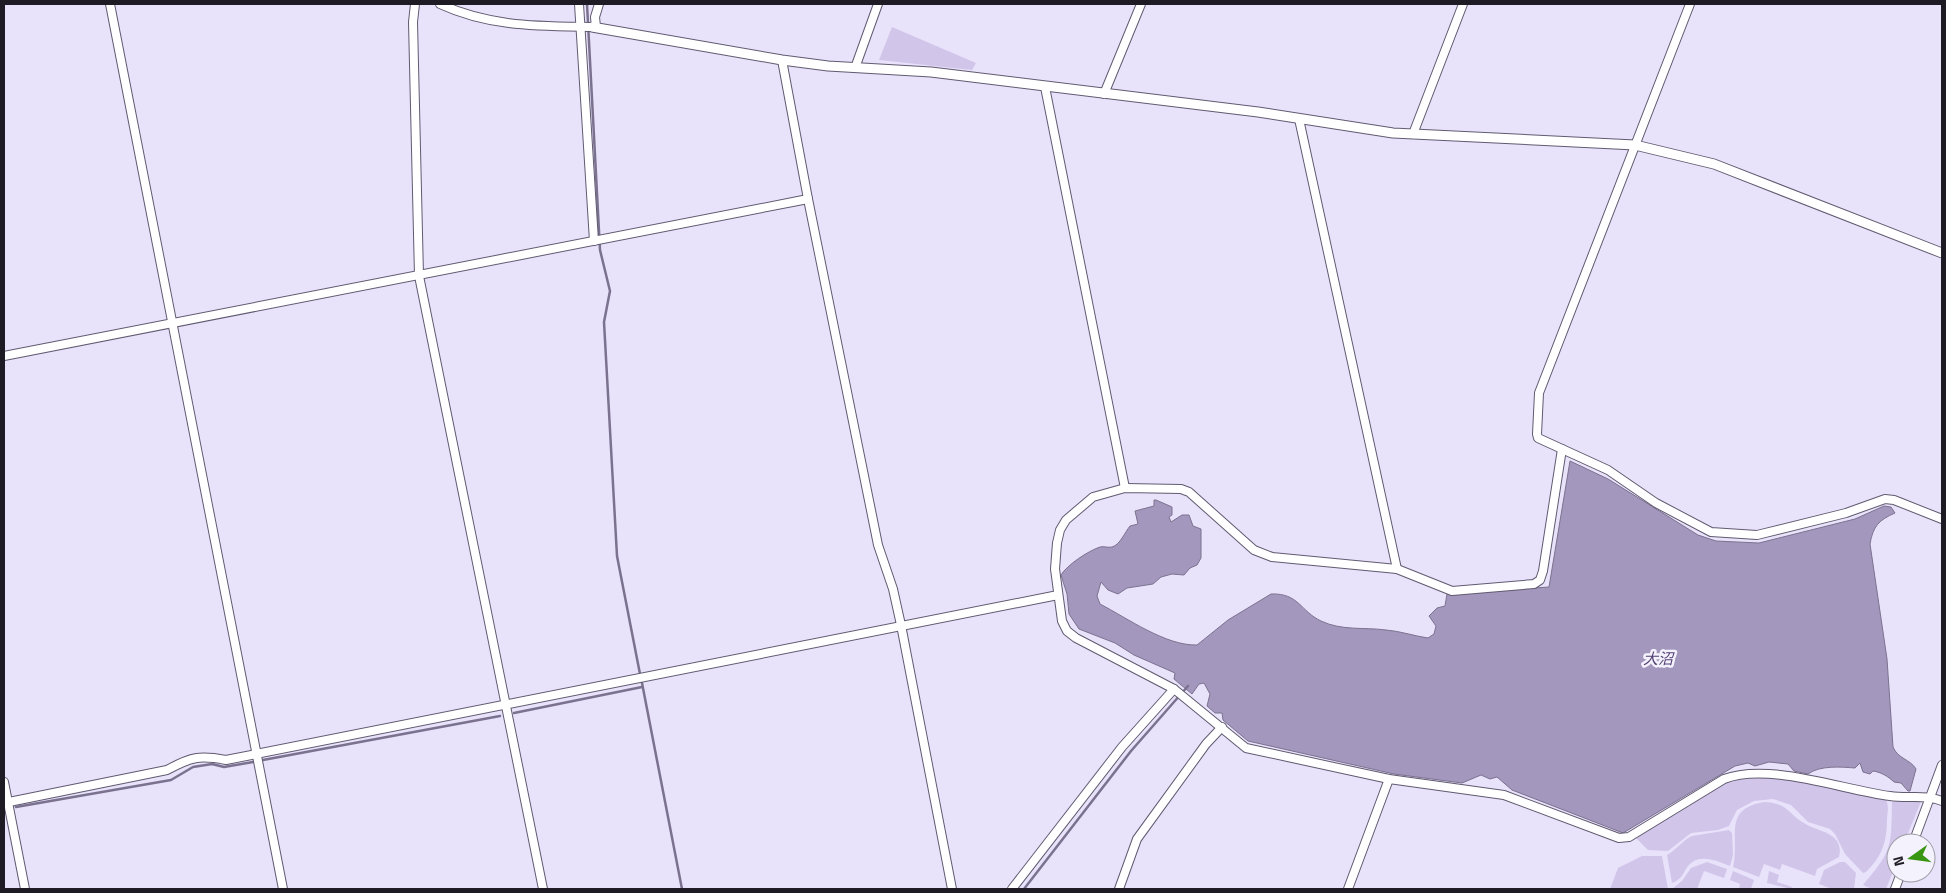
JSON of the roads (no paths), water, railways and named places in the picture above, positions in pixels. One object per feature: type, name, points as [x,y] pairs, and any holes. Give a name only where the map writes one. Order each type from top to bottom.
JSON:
[{"type":"street","points":[[110,4],[283,889]]},
{"type":"street","points":[[415,4],[413,22],[419,276],[543,889]]},
{"type":"street","points":[[440,4],[463,14],[509,25],[588,27],[782,60],[855,68],[931,72],[1413,134],[1635,145],[1714,164],[1942,253]]},
{"type":"street","points":[[579,4],[588,27],[585,81],[598,240]]},
{"type":"street","points":[[588,27],[595,17],[599,4]]},
{"type":"street","points":[[855,68],[878,4]]},
{"type":"street","points":[[1104,94],[1141,4]]},
{"type":"street","points":[[1413,134],[1463,4]]},
{"type":"street","points":[[1690,4],[1539,393],[1538,438],[1608,470],[1656,503],[1711,532],[1757,535],[1846,513],[1885,499],[1894,500],[1942,519]]},
{"type":"street","points":[[782,60],[878,545],[894,589],[952,889]]},
{"type":"street","points":[[1045,87],[1125,488]]},
{"type":"street","points":[[1299,119],[1397,570]]},
{"type":"street","points":[[4,356],[172,325],[808,198]]},
{"type":"street","points":[[1562,449],[1543,571],[1540,580],[1534,584],[1452,591],[1397,570],[1264,555],[1254,550],[1189,492],[1165,487],[1125,488],[1093,498],[1066,520],[1060,530],[1055,569],[1062,621],[1067,631],[1076,638],[1178,692],[1246,748],[1389,779],[1504,795],[1624,838],[1730,777],[1775,774],[1890,796],[1931,796],[1942,801]]},
{"type":"street","points":[[6,802],[166,770],[186,759],[203,756],[226,760],[1058,595]]},
{"type":"street","points":[[1012,889],[1122,747],[1178,692]]},
{"type":"street","points":[[1119,889],[1137,840],[1206,744],[1222,727]]},
{"type":"street","points":[[1917,833],[1942,765]]},
{"type":"street","points":[[1348,889],[1389,779]]},
{"type":"street","points":[[4,782],[6,802],[25,889]]},
{"type":"water","name":"大沼","points":[[1570,461],[1608,479],[1698,535],[1716,541],[1759,543],[1855,519],[1884,506],[1891,507],[1895,513],[1878,524],[1870,544],[1887,659],[1893,747],[1898,754],[1916,769],[1910,791],[1901,783],[1894,782],[1882,774],[1873,771],[1870,774],[1863,772],[1860,763],[1855,768],[1825,768],[1808,774],[1794,771],[1788,764],[1769,762],[1755,766],[1748,763],[1735,766],[1623,833],[1512,790],[1497,777],[1490,779],[1481,775],[1462,783],[1394,774],[1248,741],[1223,720],[1222,713],[1215,713],[1207,706],[1210,694],[1204,683],[1199,684],[1192,694],[1174,679],[1175,673],[1134,655],[1115,643],[1079,629],[1069,614],[1067,594],[1061,575],[1064,571],[1078,559],[1095,549],[1115,546],[1130,526],[1138,524],[1135,511],[1154,506],[1154,500],[1156,500],[1172,507],[1172,515],[1169,517],[1171,522],[1182,515],[1189,515],[1193,526],[1201,529],[1201,558],[1197,565],[1190,568],[1184,575],[1172,574],[1161,577],[1153,584],[1127,588],[1118,594],[1108,590],[1101,582],[1097,596],[1100,604],[1147,630],[1173,641],[1197,645],[1228,620],[1271,594],[1280,594],[1294,599],[1314,617],[1329,624],[1378,629],[1428,638],[1434,634],[1436,626],[1429,616],[1437,608],[1445,606],[1447,594],[1549,587]]},
{"type":"waterway","points":[[587,4],[600,250],[610,291],[604,322],[617,556],[640,674]]},
{"type":"waterway","points":[[642,683],[682,889]]},
{"type":"waterway","points":[[1024,889],[1131,751],[1188,686]]},
{"type":"waterway","points":[[514,713],[642,687]]},
{"type":"waterway","points":[[263,760],[500,716]]},
{"type":"waterway","points":[[16,807],[171,780],[193,767],[212,764],[224,767],[253,762]]}]
